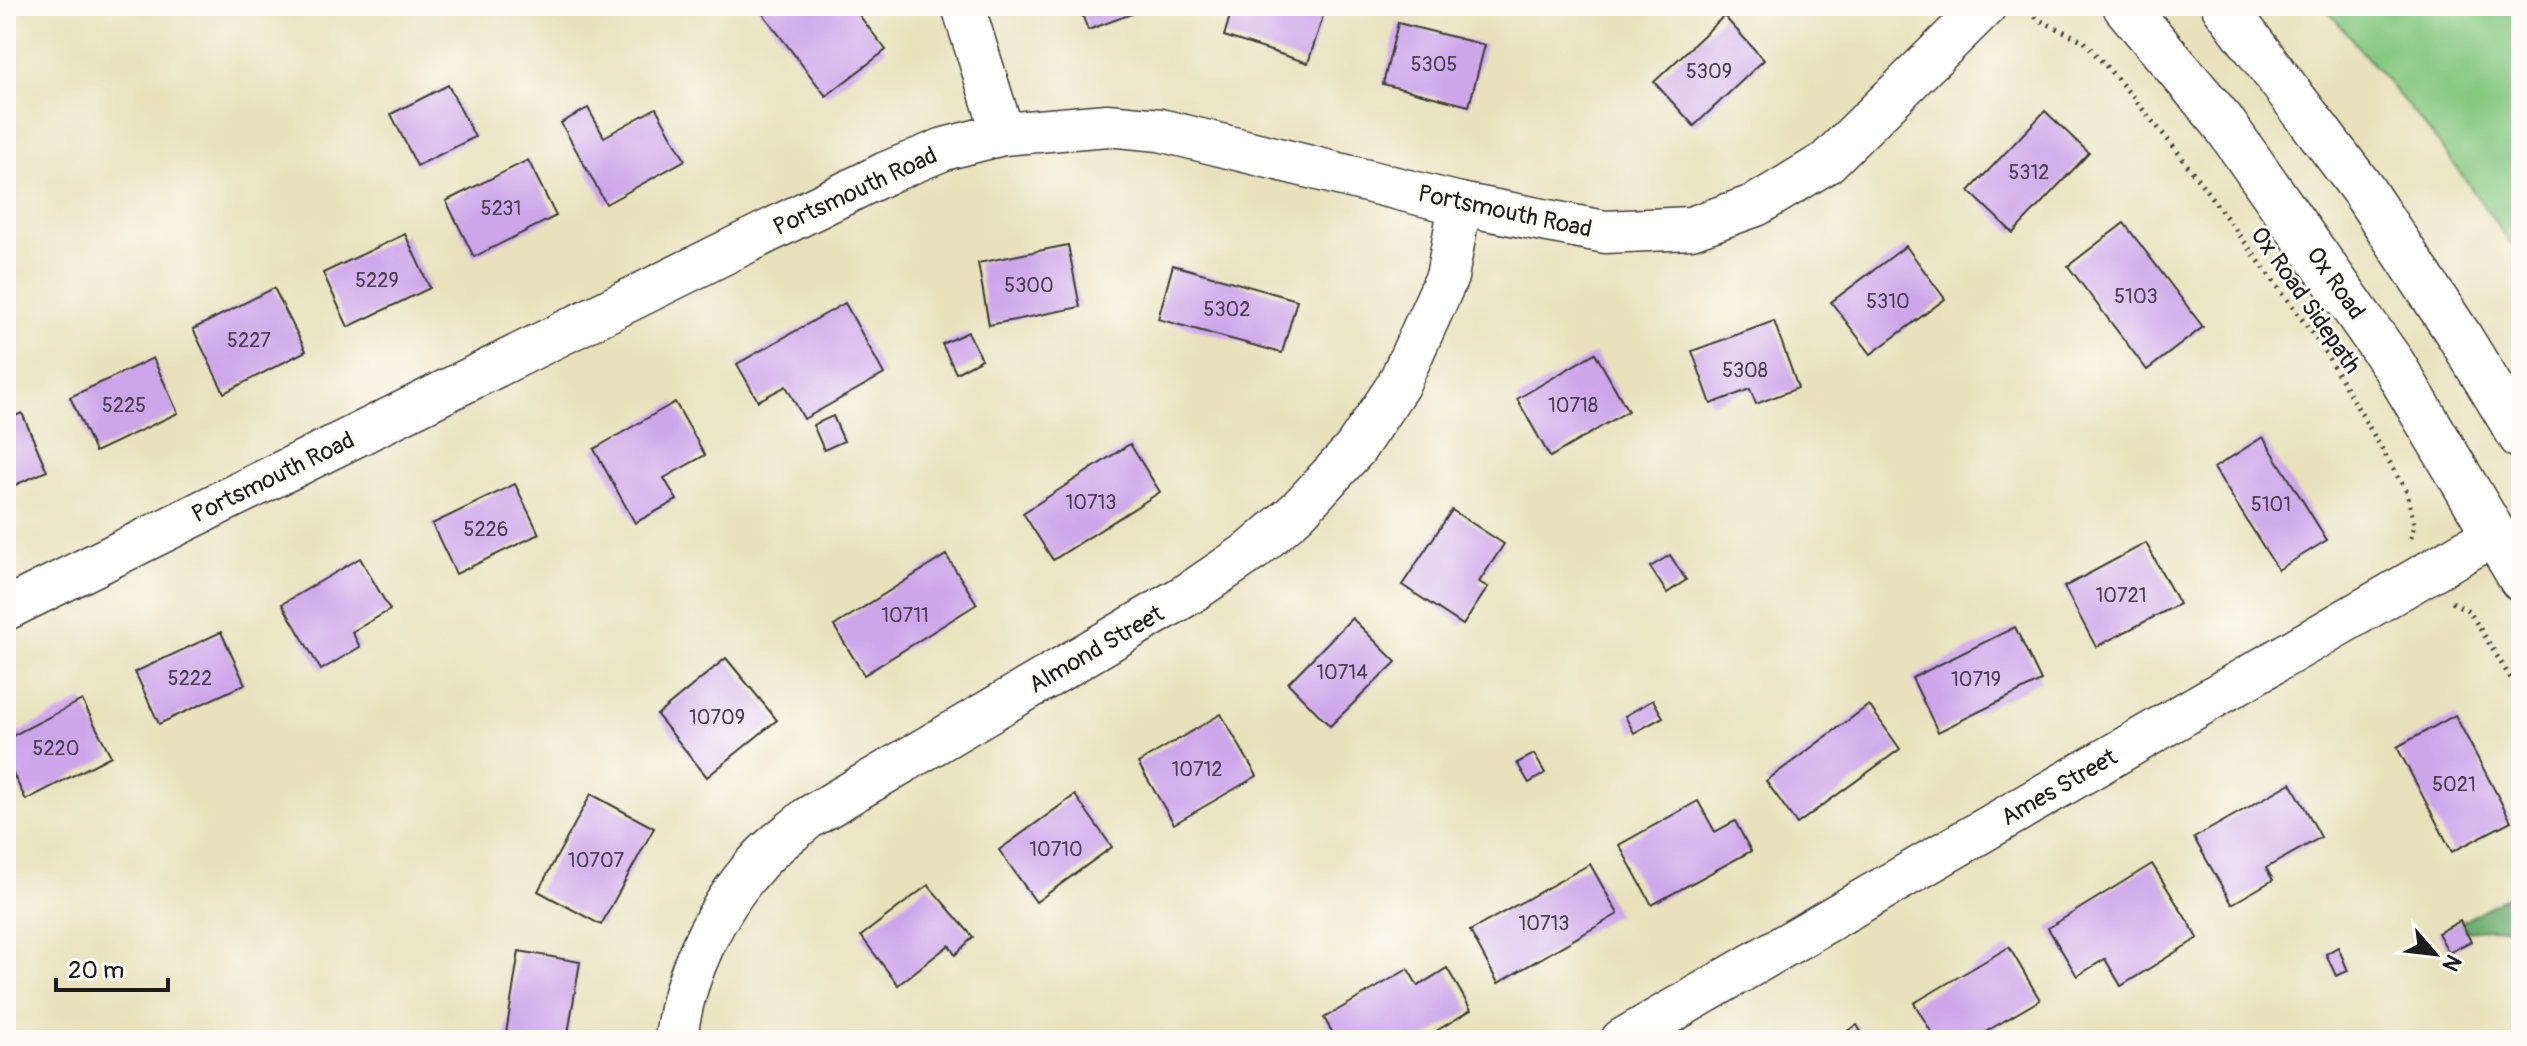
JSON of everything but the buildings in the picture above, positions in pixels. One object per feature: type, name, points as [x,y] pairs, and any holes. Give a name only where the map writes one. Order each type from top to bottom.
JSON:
[{"type":"main road","name":"Ox Road","points":[[2125,6],[2222,121],[2393,364],[2521,579]]},
{"type":"main road","points":[[2224,6],[2363,190],[2460,337],[2521,437]]},
{"type":"street","points":[[963,6],[1003,134]]},
{"type":"street","name":"Portsmouth Road","points":[[6,609],[886,173],[944,149],[1003,134],[1107,125],[1160,130],[1460,204],[1605,232],[1691,228],[1756,205],[1827,162],[1985,6]]},
{"type":"street","name":"Almond Street","points":[[676,1040],[678,1020],[703,947],[722,909],[757,862],[808,818],[1190,593],[1253,550],[1297,512],[1355,449],[1398,385],[1447,277],[1460,204]]},
{"type":"street","name":"Ames Street","points":[[1622,1040],[2495,534]]},
{"type":"path","name":"Ox Road Sidepath","points":[[2022,6],[2039,20],[2084,41],[2174,147],[2321,345],[2407,492],[2414,524],[2410,545],[2455,607],[2469,611],[2521,695]]},
{"type":"green space","points":[[2324,6],[2521,6],[2521,258],[2438,142]]},
{"type":"green space","points":[[2521,888],[2521,926],[2443,933]]}]
